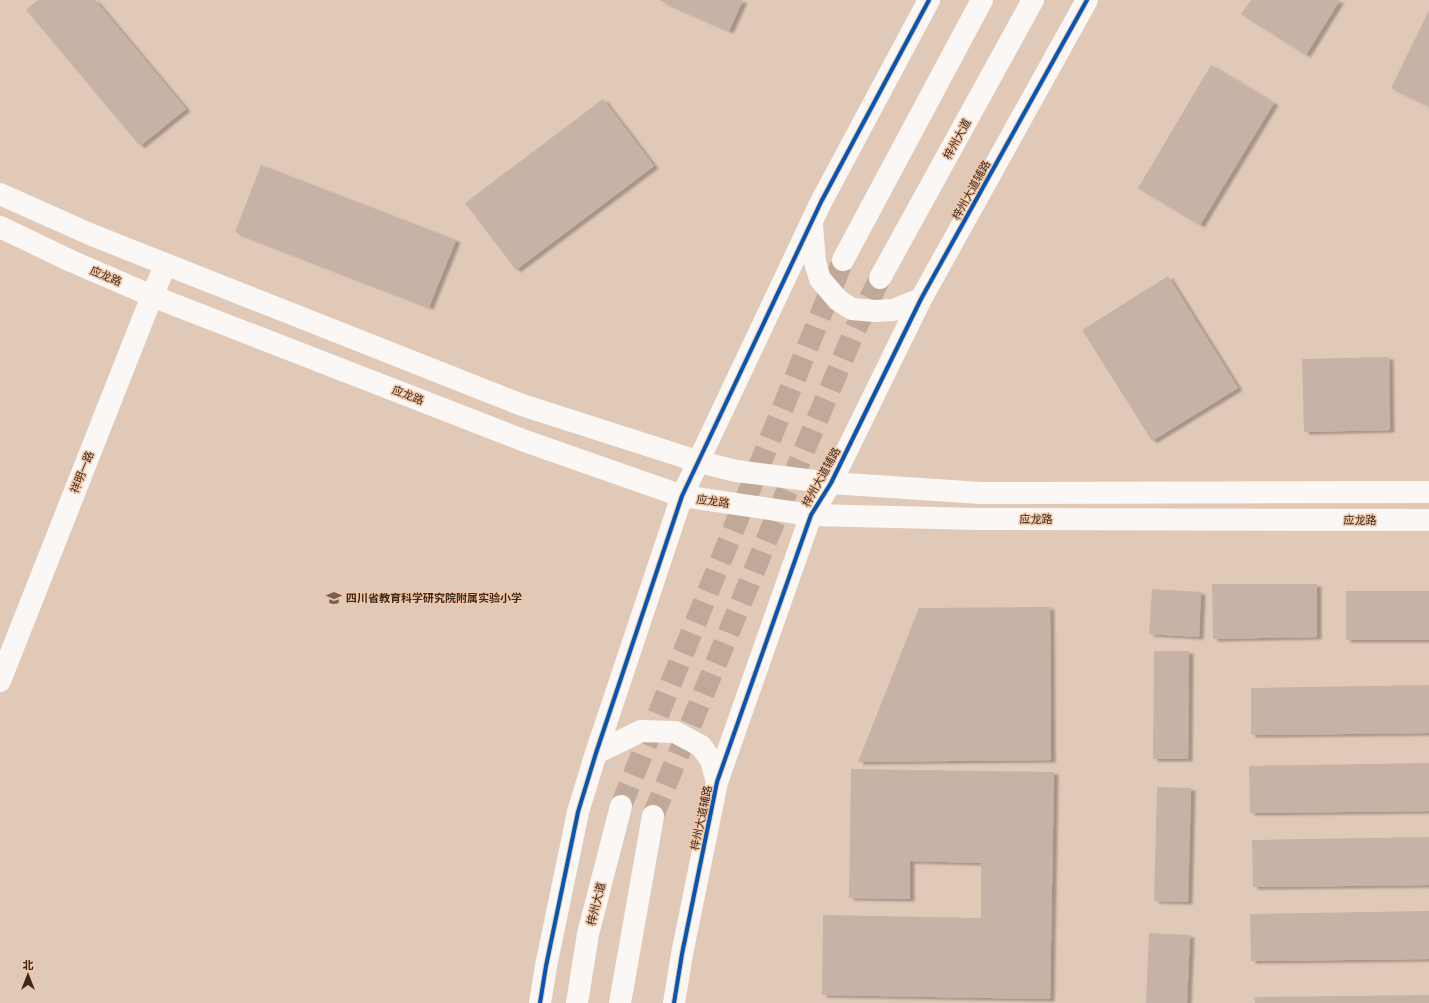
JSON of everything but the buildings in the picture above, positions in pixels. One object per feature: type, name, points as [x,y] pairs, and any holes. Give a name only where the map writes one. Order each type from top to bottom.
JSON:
[{"type":"main road","points":[[540,1003],[546,966],[578,812],[596,753],[682,496],[700,462],[821,202],[929,0]]},
{"type":"main road","points":[[843,260],[982,0]]},
{"type":"main road","name":"梓州大道","points":[[880,278],[1033,0]]},
{"type":"main road","name":"梓州大道辅路","points":[[674,1003],[682,954],[718,782],[811,515],[830,483],[921,299],[1087,0]]},
{"type":"main road","points":[[0,194],[92,235],[522,405],[700,462],[736,471],[830,483],[981,493],[1429,492]]},
{"type":"main road","points":[[812,222],[815,262],[820,279],[838,300],[852,309],[875,311],[893,310],[921,299]]},
{"type":"main road","name":"应龙路","points":[[0,227],[71,261],[152,296],[525,441],[682,496],[811,515],[987,519],[1429,520]]},
{"type":"main road","name":"祥明一路","points":[[0,681],[166,264]]},
{"type":"main road","points":[[596,753],[641,731],[675,732],[701,746],[711,760],[718,782]]},
{"type":"main road","name":"梓州大道","points":[[577,1003],[588,934],[621,806]]},
{"type":"main road","points":[[620,1003],[653,816]]},
{"type":"tunnel","points":[[621,806],[843,260]]},
{"type":"tunnel","points":[[653,816],[787,491],[855,330],[880,278]]},
{"type":"cycle path","points":[[540,1003],[546,966],[578,812],[596,753],[682,496],[821,202],[929,0]]},
{"type":"cycle path","points":[[674,1003],[682,954],[717,782],[811,515],[831,483],[921,299],[1087,0]]},
{"type":"place","name":"四川省教育科学研究院附属实验小学","points":[[334,598]]}]
